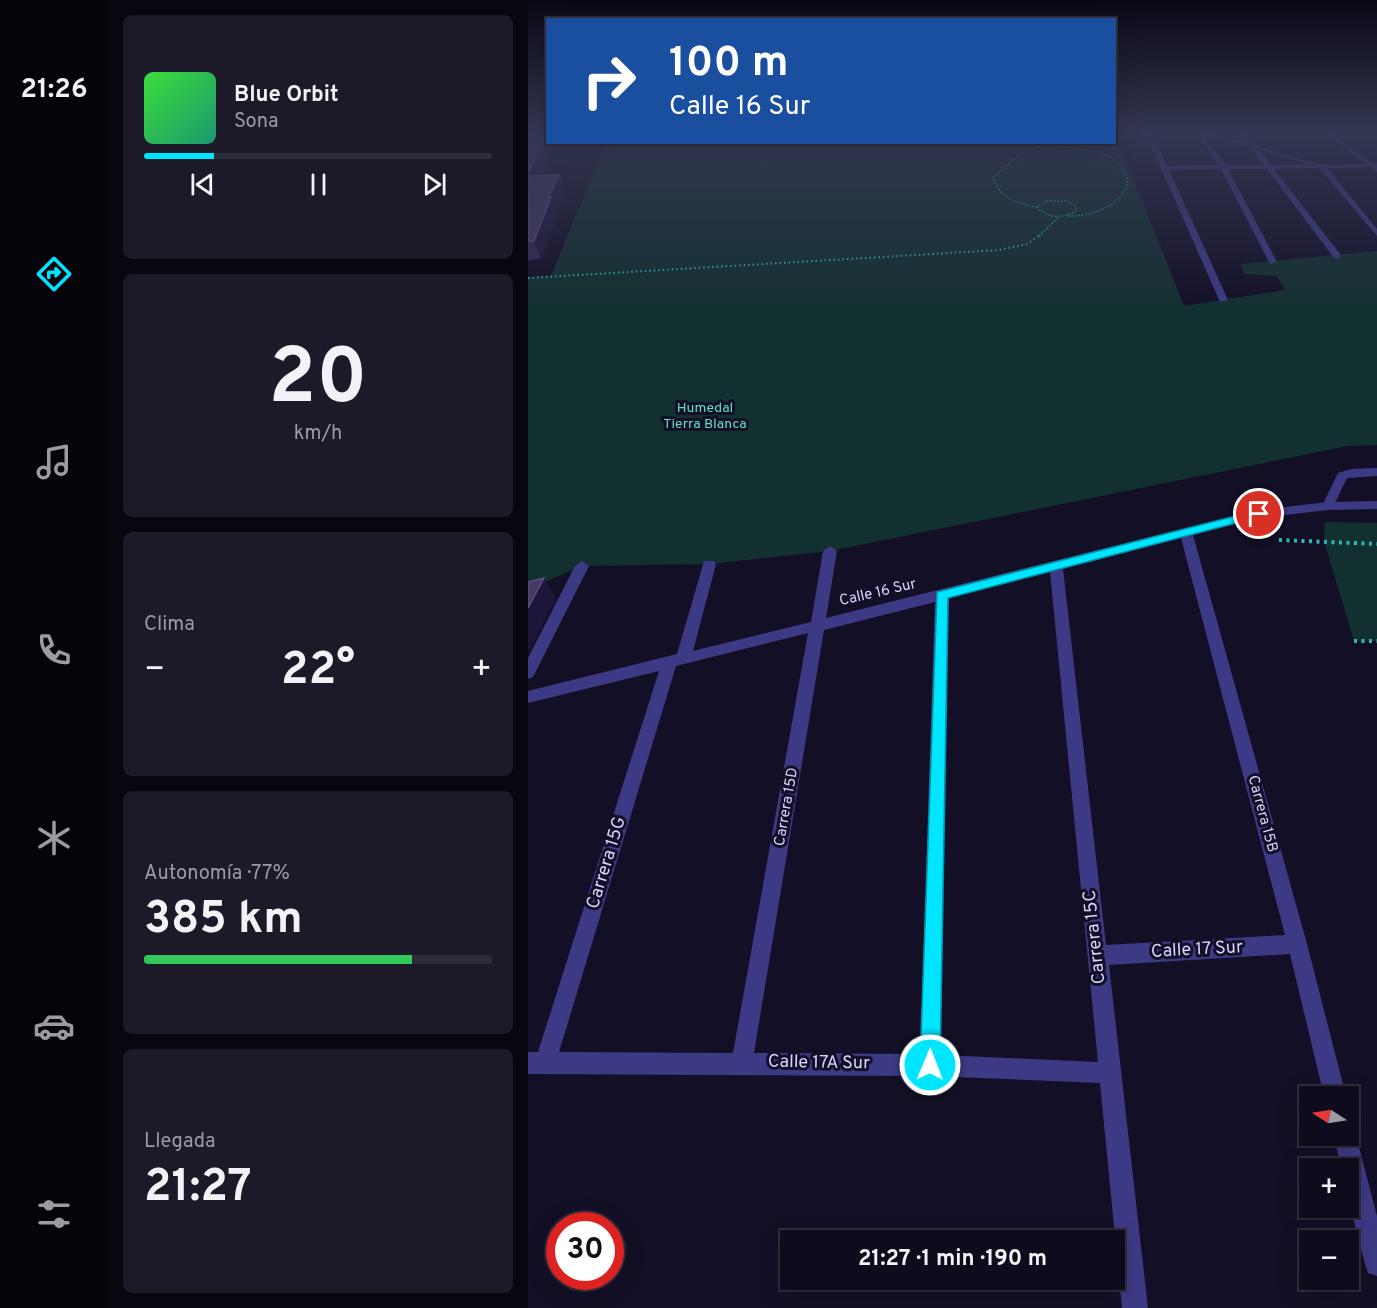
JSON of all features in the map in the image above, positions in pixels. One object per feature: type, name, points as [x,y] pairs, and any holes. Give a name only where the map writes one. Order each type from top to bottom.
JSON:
[{"type":"street","points":[[1177,193],[1223,300]]},
{"type":"street","points":[[1237,193],[1273,262]]},
{"type":"street","points":[[1290,193],[1337,256]]},
{"type":"street","points":[[1343,193],[1377,234]]},
{"type":"street","points":[[1328,506],[1342,476],[1351,473],[1377,472]]},
{"type":"street","name":"Calle 16 Sur","points":[[528,697],[676,662],[818,624],[942,596],[1259,514],[1328,506],[1377,505]]},
{"type":"street","name":"Carrera 15B","points":[[1186,532],[1297,944],[1332,1086]]},
{"type":"street","name":"Carrera 15D","points":[[742,1062],[830,551]]},
{"type":"street","name":"Carrera 15G","points":[[536,1063],[709,564]]},
{"type":"street","name":"Carrera 15C","points":[[1056,565],[1135,1308]]},
{"type":"street","points":[[528,674],[582,566]]},
{"type":"street","points":[[930,1065],[942,596]]},
{"type":"street","name":"Calle 17 Sur","points":[[1097,956],[1297,944]]},
{"type":"street","name":"Calle 17A Sur","points":[[536,1063],[742,1062],[930,1065],[1110,1073]]},
{"type":"street","points":[[1348,1146],[1377,1264]]},
{"type":"path","points":[[1004,193],[1016,204],[1037,207],[1046,214],[1059,217],[1093,214],[1109,208],[1123,193]]},
{"type":"path","points":[[1037,207],[1047,201],[1066,201],[1077,208],[1075,213],[1066,216]]},
{"type":"path","points":[[528,278],[1019,248],[1037,240],[1059,217]]},
{"type":"path","points":[[1279,540],[1377,544]]},
{"type":"path","points":[[1354,641],[1377,641]]},
{"type":"green space","name":"Humedal Tierra Blanca","points":[[585,193],[1139,193],[1184,306],[1285,290],[1277,276],[1244,274],[1241,264],[1377,251],[1377,445],[1348,446],[830,551],[709,564],[582,566],[528,589],[528,277],[551,276]]},
{"type":"green space","points":[[1325,522],[1377,523],[1377,641],[1354,641],[1324,541]]},
{"type":"building","points":[[528,193],[550,193],[548,198],[551,197],[534,241],[528,241]]},
{"type":"building","points":[[544,578],[528,608],[528,582]]},
{"type":"route","points":[[930,1065],[942,596],[1259,514]]}]
